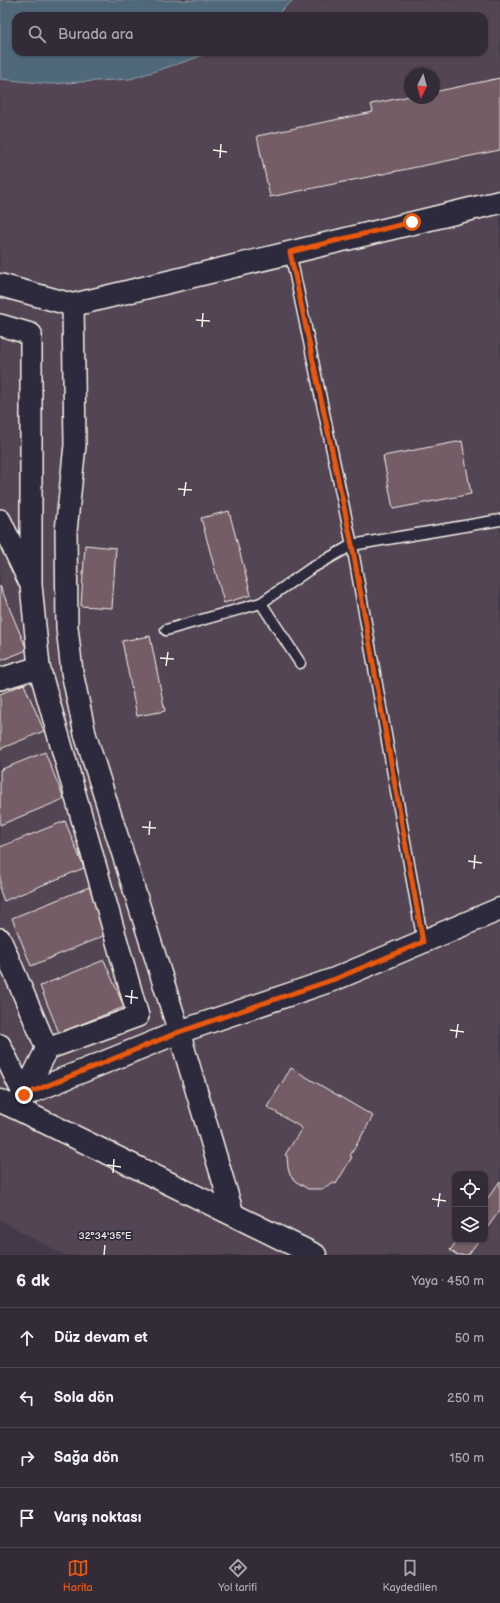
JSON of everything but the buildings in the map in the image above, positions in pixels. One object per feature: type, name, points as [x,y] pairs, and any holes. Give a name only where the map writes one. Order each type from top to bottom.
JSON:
[{"type":"street","points":[[0,285],[73,305],[500,202]]},
{"type":"street","points":[[73,305],[75,445],[66,531],[67,627],[72,672],[85,734],[179,1032],[233,1214]]},
{"type":"street","points":[[0,325],[31,334],[32,585],[38,667],[138,1016],[47,1049],[13,1101]]},
{"type":"street","points":[[0,520],[32,585]]},
{"type":"street","points":[[0,679],[38,667]]},
{"type":"street","points":[[13,1101],[179,1032],[335,979],[500,909]]},
{"type":"street","points":[[0,939],[47,1049]]},
{"type":"street","points":[[0,1045],[13,1101],[315,1255]]},
{"type":"lane","points":[[290,252],[352,545],[423,942]]},
{"type":"lane","points":[[166,630],[261,602],[352,545],[500,520]]},
{"type":"lane","points":[[261,602],[300,663]]},
{"type":"shaded area","points":[[293,0],[500,0],[500,1255],[64,1255],[0,1220],[0,78],[187,61],[200,56],[488,56],[488,12],[280,12]]},
{"type":"water","points":[[0,0],[293,0],[280,12],[12,12],[12,56],[200,56],[130,79],[49,84],[0,79]]},
{"type":"route","points":[[24,1095],[179,1032],[335,979],[423,942],[352,545],[290,252],[412,222]]}]
